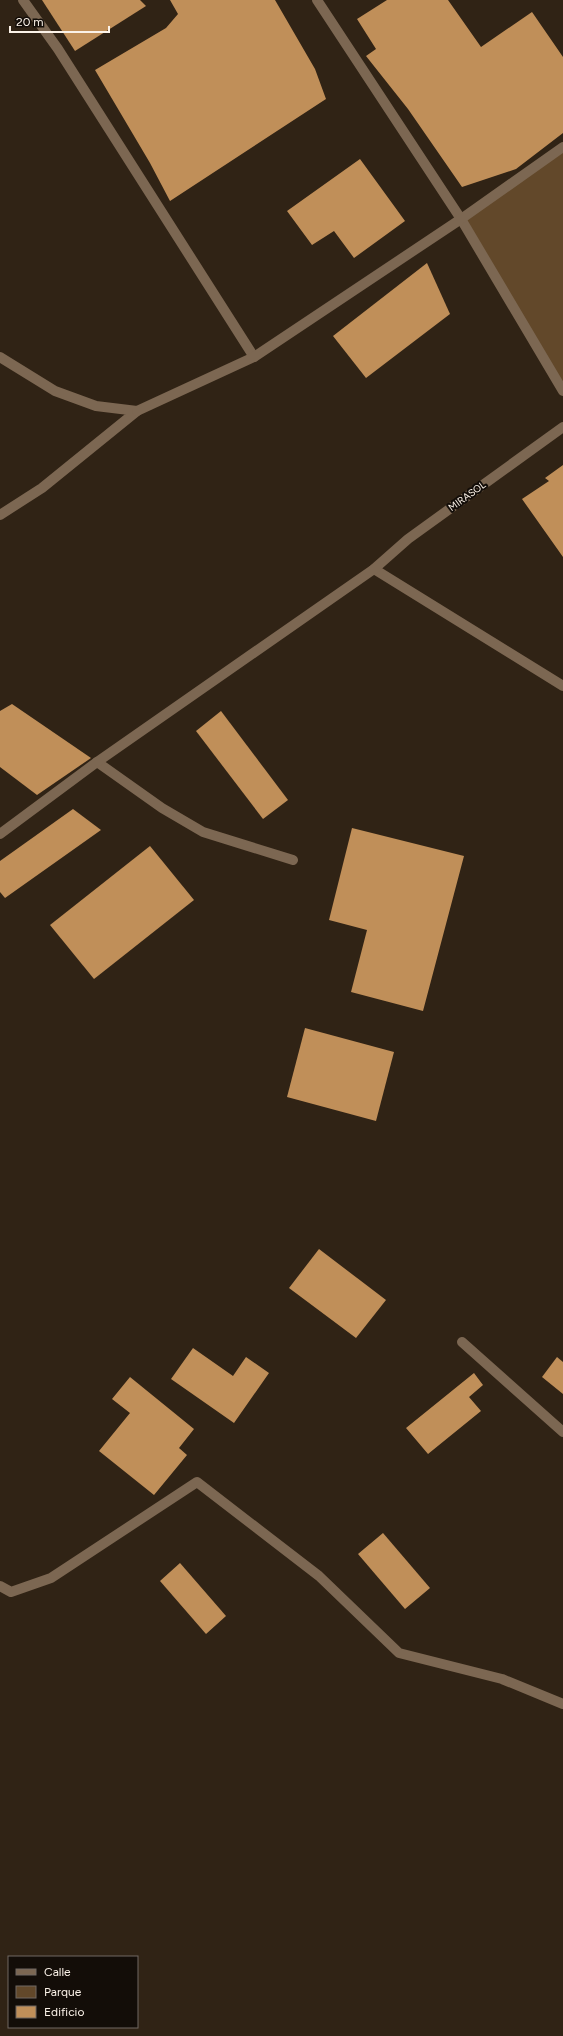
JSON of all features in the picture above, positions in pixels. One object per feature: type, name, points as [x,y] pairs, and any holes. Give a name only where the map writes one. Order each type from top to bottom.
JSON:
[{"type":"street","points":[[23,0],[58,49],[254,357]]},
{"type":"street","points":[[317,0],[461,219],[563,391]]},
{"type":"street","points":[[0,516],[42,488],[137,410],[254,357],[461,219],[563,147]]},
{"type":"street","points":[[0,358],[55,391],[96,406],[137,410]]},
{"type":"street","name":"MIRASOL","points":[[0,834],[97,762],[374,568],[408,539],[563,427]]},
{"type":"street","points":[[374,568],[563,686]]},
{"type":"street","points":[[97,762],[162,808],[203,832],[293,860]]},
{"type":"street","points":[[462,1342],[563,1432]]},
{"type":"street","points":[[0,1586],[11,1592],[51,1578],[197,1482],[319,1576],[399,1653],[502,1680],[563,1704]]},
{"type":"green space","points":[[563,147],[563,391],[461,219]]},
{"type":"building","points":[[42,0],[140,0],[146,6],[75,51]]},
{"type":"building","points":[[170,0],[275,0],[315,69],[326,99],[170,201],[150,163],[95,70],[166,28],[178,14]]},
{"type":"building","points":[[387,0],[448,0],[481,47],[532,12],[563,57],[563,133],[516,169],[462,187],[408,109],[366,56],[376,49],[357,19]]},
{"type":"building","points":[[360,159],[405,221],[354,258],[334,231],[312,245],[287,211]]},
{"type":"building","points":[[427,263],[450,314],[366,378],[333,336]]},
{"type":"building","points":[[563,465],[563,557],[522,499],[549,481],[545,478]]},
{"type":"building","points":[[12,704],[91,758],[37,795],[0,767],[0,711]]},
{"type":"building","points":[[221,711],[288,800],[263,819],[196,731]]},
{"type":"building","points":[[73,809],[101,830],[5,898],[0,892],[0,861]]},
{"type":"building","points":[[352,828],[464,856],[423,1011],[351,992],[367,930],[329,920]]},
{"type":"building","points":[[150,846],[194,900],[94,979],[50,925]]},
{"type":"building","points":[[305,1028],[394,1052],[376,1121],[287,1097]]},
{"type":"building","points":[[319,1249],[386,1300],[356,1338],[289,1288]]},
{"type":"building","points":[[193,1348],[233,1376],[246,1357],[269,1373],[234,1423],[171,1379]]},
{"type":"building","points":[[557,1357],[563,1362],[563,1394],[542,1377]]},
{"type":"building","points":[[474,1373],[483,1385],[469,1397],[481,1411],[428,1454],[406,1428]]},
{"type":"building","points":[[130,1377],[194,1429],[179,1448],[187,1455],[154,1495],[99,1451],[130,1413],[112,1399]]},
{"type":"building","points":[[383,1533],[430,1588],[405,1609],[358,1554]]},
{"type":"building","points":[[180,1563],[226,1616],[206,1634],[160,1581]]}]
